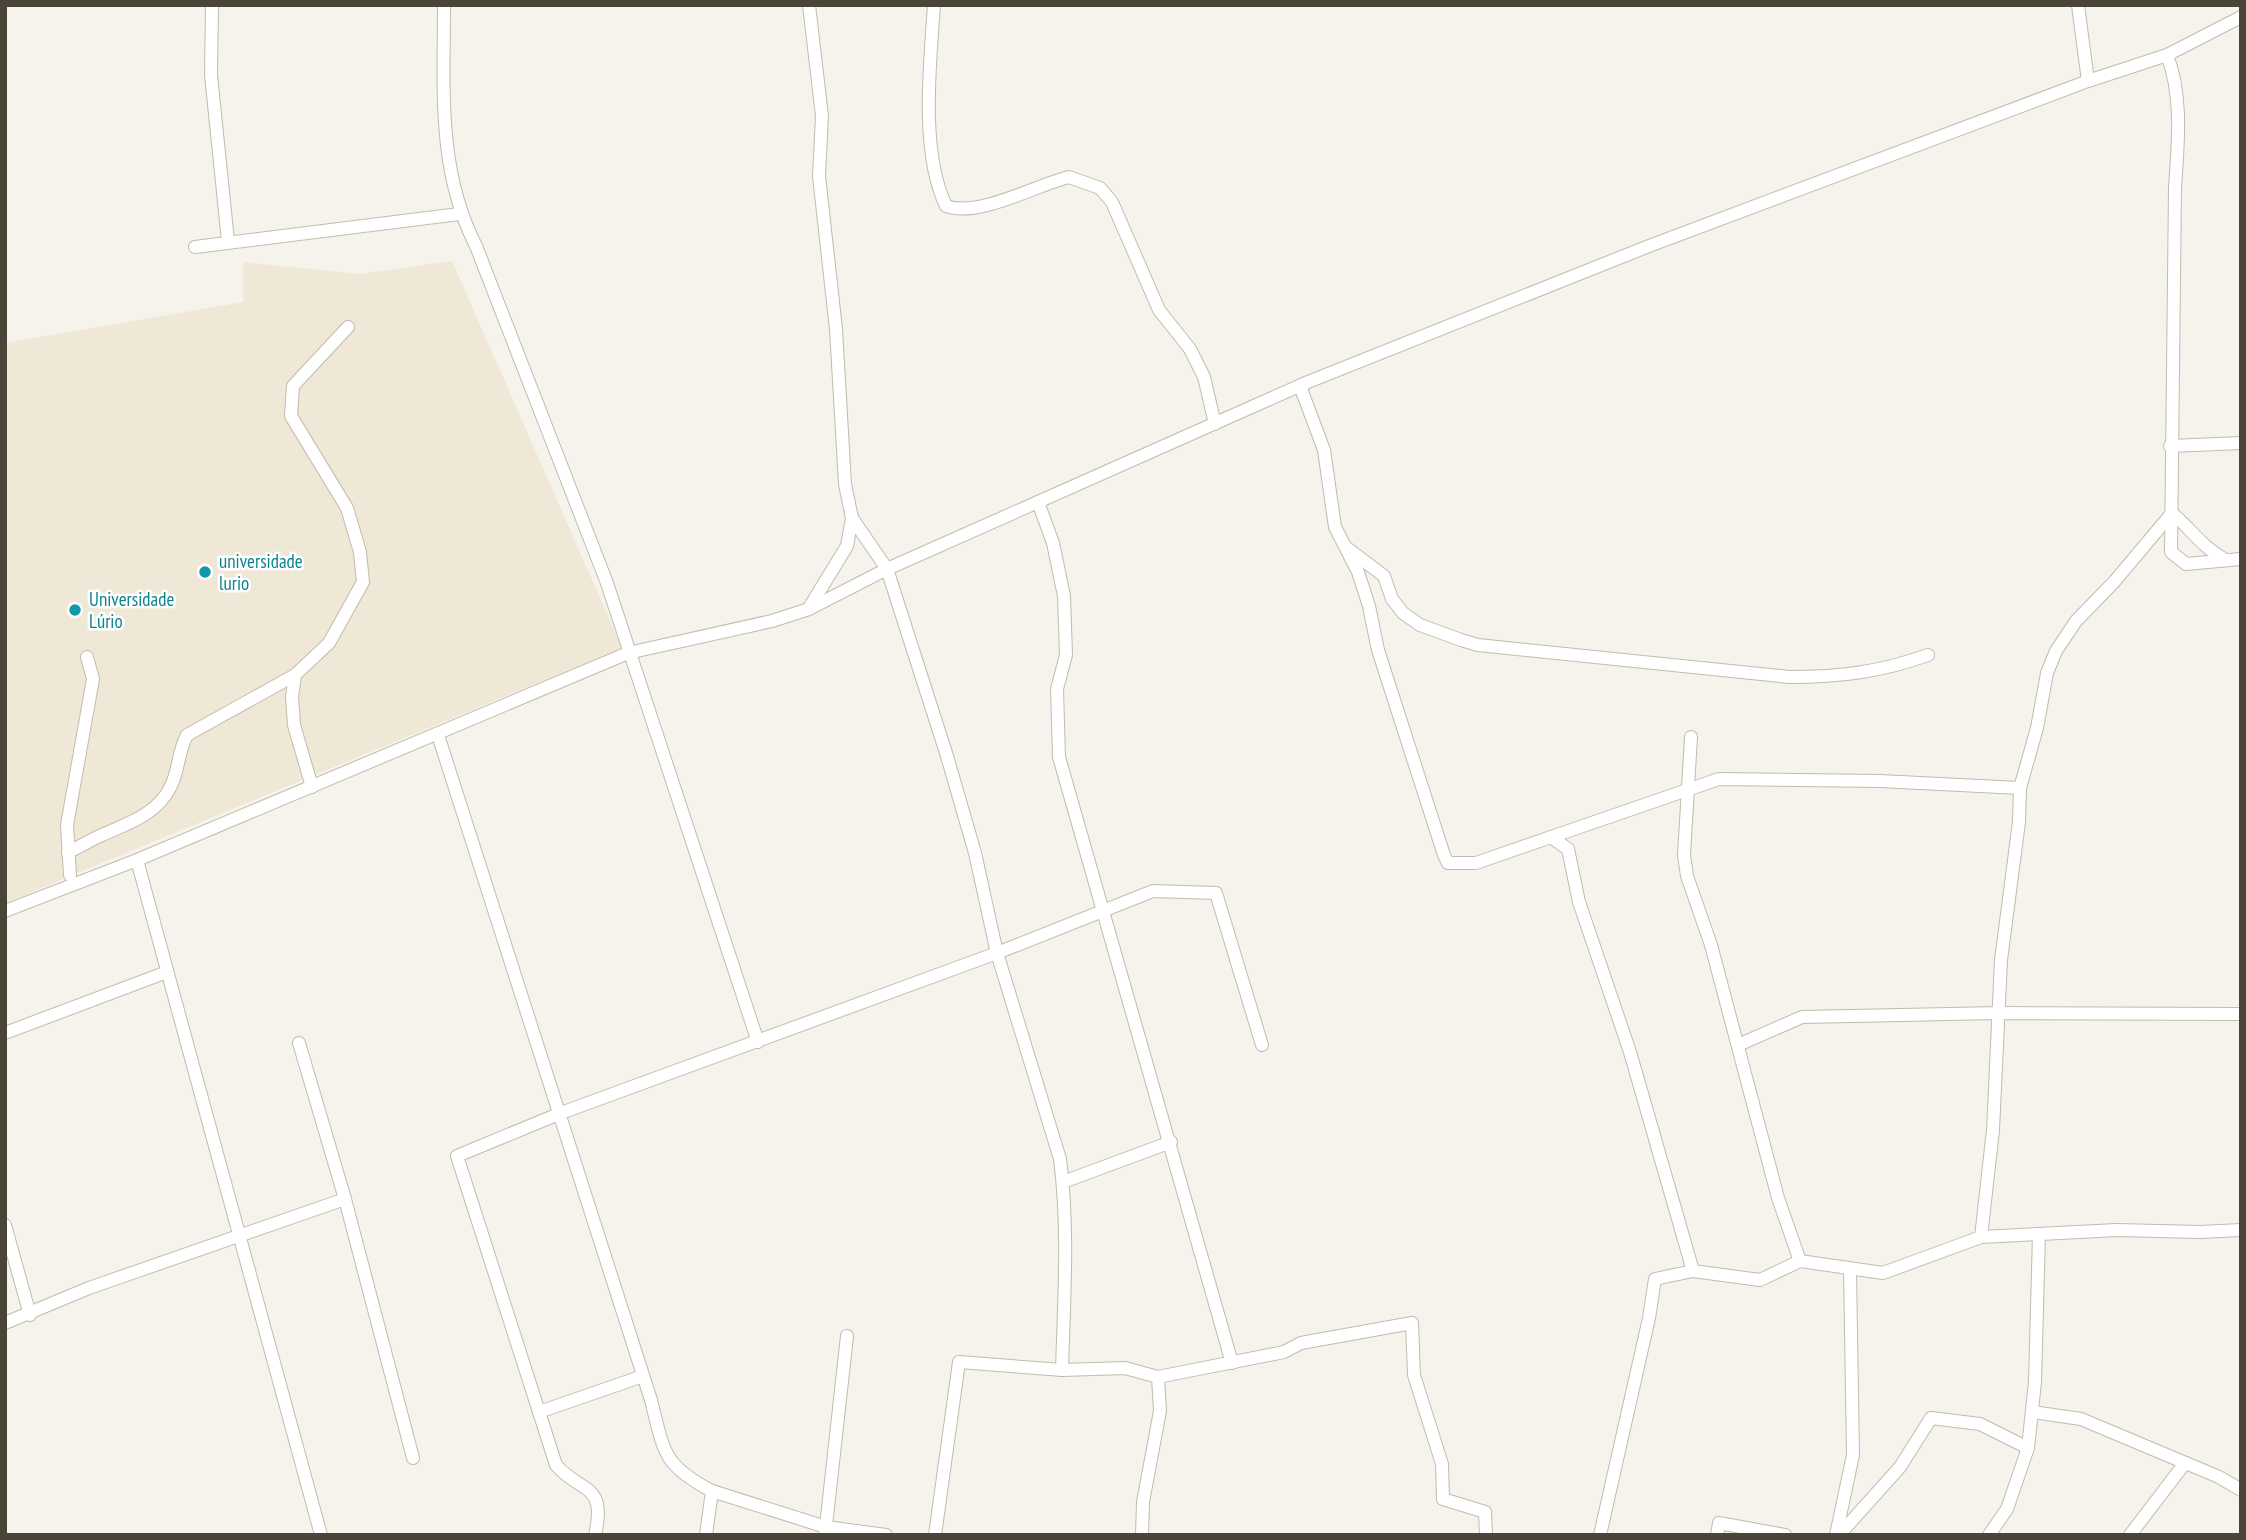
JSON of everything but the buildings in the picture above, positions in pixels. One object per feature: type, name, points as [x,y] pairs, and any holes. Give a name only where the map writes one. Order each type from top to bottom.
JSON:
[{"type":"street","points":[[212,5],[211,75],[228,242]]},
{"type":"street","points":[[444,5],[444,141],[459,214],[475,246],[607,583],[758,1042]]},
{"type":"street","points":[[809,5],[822,116],[819,176],[836,329],[845,484],[852,518],[847,546],[809,609]]},
{"type":"street","points":[[934,5],[929,114],[935,166],[946,206],[957,210],[1010,198],[1069,177],[1100,188],[1112,202],[1125,227],[1159,310],[1191,348],[1204,377],[1215,424]]},
{"type":"street","points":[[2078,5],[2088,81]]},
{"type":"street","points":[[5,911],[438,735],[628,653],[772,621],[809,609],[887,569],[1300,386],[1649,246],[2088,81],[2167,55],[2241,18]]},
{"type":"street","points":[[2167,55],[2176,79],[2178,142],[2170,446],[2171,552],[2186,564],[2241,559]]},
{"type":"street","points":[[195,247],[459,214]]},
{"type":"street","points":[[68,852],[132,823],[155,807],[169,790],[187,735],[295,675],[329,643],[363,582],[360,552],[347,508],[291,415],[293,386],[348,327]]},
{"type":"street","points":[[1300,386],[1324,450],[1335,527],[1341,544],[1358,572],[1369,606],[1378,650],[1399,710],[1430,817],[1448,863],[1476,863],[1624,809],[1690,791],[1719,779],[1880,780],[2020,788]]},
{"type":"street","points":[[2170,446],[2241,443]]},
{"type":"street","points":[[1038,502],[1054,543],[1064,596],[1066,655],[1057,689],[1059,757],[1232,1363]]},
{"type":"street","points":[[2172,513],[2187,526],[2202,546],[2224,559]]},
{"type":"street","points":[[1982,1237],[1993,1130],[2001,960],[2019,822],[2020,788],[2037,728],[2047,673],[2056,651],[2076,621],[2114,582],[2172,513]]},
{"type":"street","points":[[852,518],[887,569],[975,853],[997,953],[1060,1159],[1063,1182],[1062,1370]]},
{"type":"street","points":[[1341,544],[1384,576],[1392,599],[1403,613],[1420,625],[1478,645],[1789,677],[1832,677],[1886,670],[1928,655]]},
{"type":"street","points":[[71,875],[67,825],[93,679],[87,657]]},
{"type":"street","points":[[295,675],[292,697],[294,725],[312,787]]},
{"type":"street","points":[[438,735],[561,1114],[663,1446],[673,1464],[682,1475],[712,1491],[825,1531],[886,1535]]},
{"type":"street","points":[[1691,737],[1690,791],[1684,855],[1687,876],[1711,945],[1778,1198],[1800,1261]]},
{"type":"street","points":[[1551,837],[1569,849],[1579,902],[1630,1052],[1693,1271]]},
{"type":"street","points":[[136,860],[321,1535]]},
{"type":"street","points":[[595,1535],[598,1508],[595,1497],[587,1486],[564,1474],[556,1465],[457,1156],[561,1114],[997,953],[1104,908],[1153,891],[1216,893],[1262,1045]]},
{"type":"street","points":[[5,1033],[167,971]]},
{"type":"street","points":[[1738,1045],[1802,1017],[1999,1013],[2241,1014]]},
{"type":"street","points":[[299,1043],[345,1199],[413,1458]]},
{"type":"street","points":[[1063,1182],[1171,1142]]},
{"type":"street","points":[[5,1323],[30,1315],[89,1288],[345,1199]]},
{"type":"street","points":[[5,1225],[30,1315]]},
{"type":"street","points":[[1600,1535],[1649,1318],[1655,1279],[1693,1271],[1760,1280],[1800,1261],[1883,1273],[1982,1237],[2117,1230],[2200,1233],[2241,1230]]},
{"type":"street","points":[[1989,1535],[2007,1509],[2028,1448],[2032,1412],[2039,1234]]},
{"type":"street","points":[[1837,1535],[1853,1455],[1850,1270]]},
{"type":"street","points":[[935,1535],[959,1362],[1062,1370],[1125,1368],[1158,1377],[1284,1352],[1301,1343],[1412,1323],[1414,1375],[1442,1464],[1443,1499],[1485,1512],[1486,1535]]},
{"type":"street","points":[[825,1531],[847,1336]]},
{"type":"street","points":[[539,1412],[643,1376]]},
{"type":"street","points":[[1142,1535],[1143,1502],[1160,1411],[1158,1377]]},
{"type":"street","points":[[2032,1412],[2081,1419],[2241,1490]]},
{"type":"street","points":[[1837,1535],[1900,1467],[1931,1418],[1980,1424],[2028,1448]]},
{"type":"street","points":[[2130,1535],[2185,1463]]},
{"type":"street","points":[[706,1535],[712,1491]]},
{"type":"street","points":[[1717,1535],[1719,1523],[1785,1535]]},
{"type":"shaded area","name":"Universidade Lúrio","points":[[452,261],[622,648],[5,903],[5,343],[243,302],[243,262],[359,274]]},
{"type":"place","name":"universidade lurio","points":[[205,572]]},
{"type":"place","name":"Universidade Lúrio","points":[[75,610]]}]
